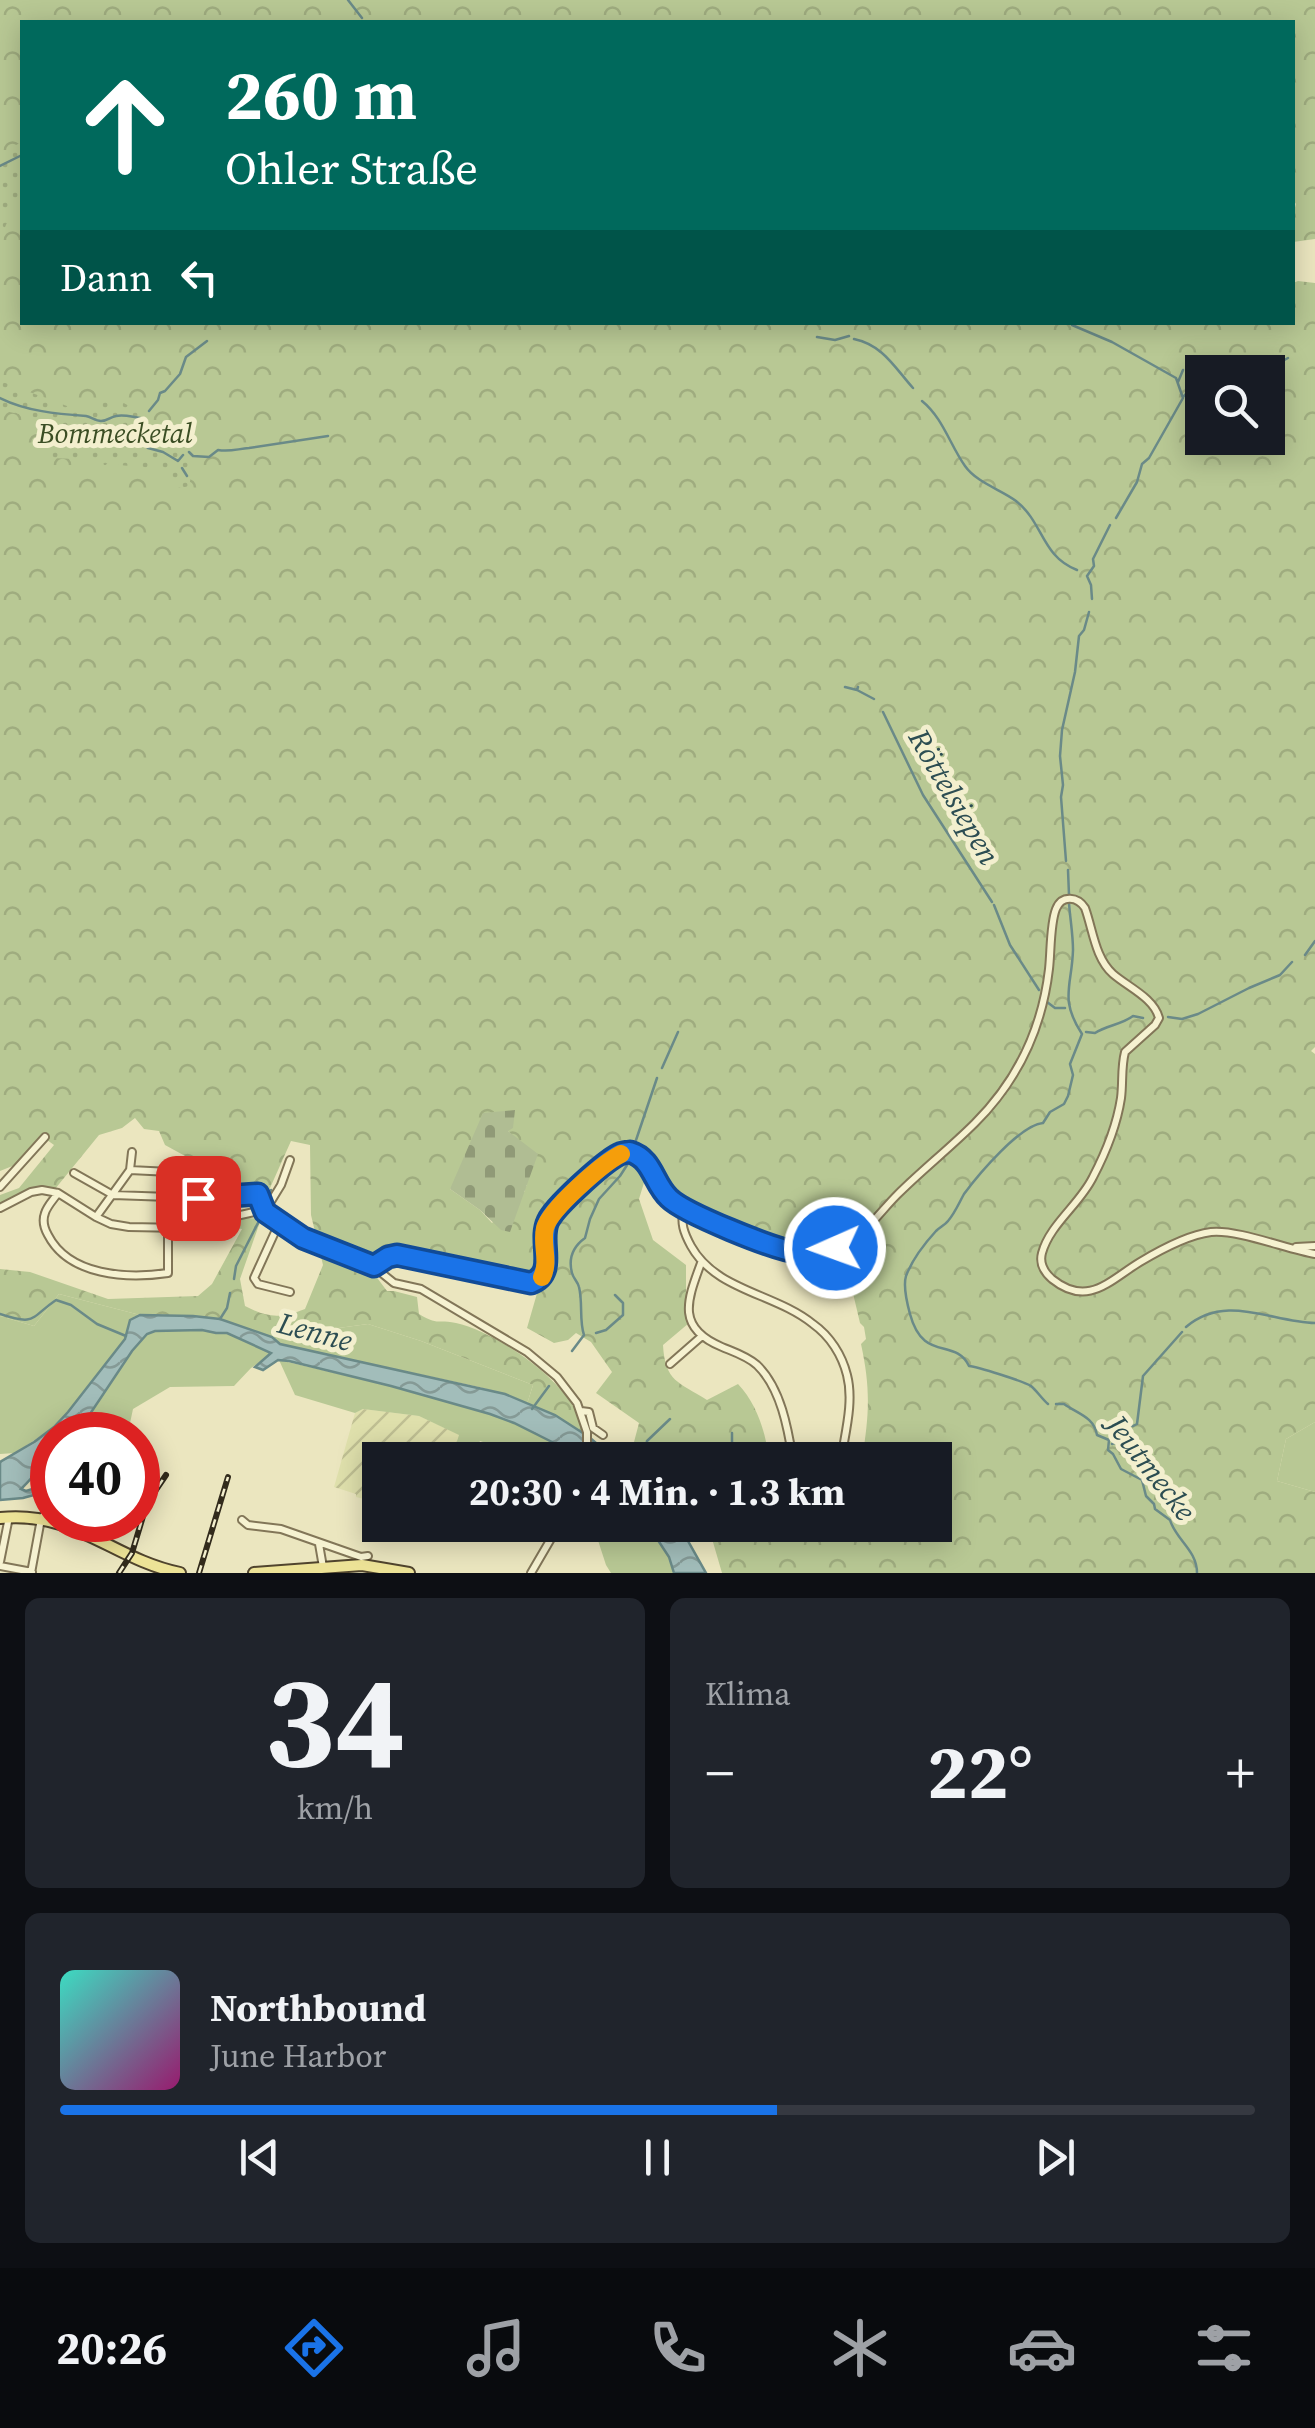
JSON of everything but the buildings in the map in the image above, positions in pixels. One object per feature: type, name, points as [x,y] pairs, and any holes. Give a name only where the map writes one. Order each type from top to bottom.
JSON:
[{"type":"main road","points":[[4,1518],[30,1516]]},
{"type":"main road","points":[[104,1542],[141,1562],[180,1573]]},
{"type":"main road","points":[[254,1573],[363,1565],[409,1573]]},
{"type":"street","points":[[374,1266],[397,1255],[528,1283],[536,1281],[545,1271],[544,1234],[552,1214],[608,1162],[624,1153],[634,1153],[645,1160],[664,1194],[684,1209],[765,1243],[792,1252],[811,1253],[845,1244],[856,1238],[977,1122],[1006,1088],[1038,1023],[1055,910],[1068,898],[1080,901],[1085,908],[1103,963],[1154,1005],[1158,1018],[1153,1028],[1126,1052],[1120,1101],[1107,1144],[1087,1189],[1046,1243],[1041,1258],[1045,1272],[1066,1288],[1090,1292],[1106,1286],[1154,1254],[1213,1232],[1315,1254]]},
{"type":"street","points":[[0,1187],[45,1138]]},
{"type":"street","points":[[96,1218],[130,1170],[132,1152]]},
{"type":"street","points":[[267,1213],[290,1160]]},
{"type":"street","points":[[130,1170],[190,1173],[198,1198]]},
{"type":"street","points":[[74,1173],[113,1195],[198,1198],[258,1194],[267,1213]]},
{"type":"street","points":[[0,1208],[42,1190],[58,1194],[96,1218],[129,1227],[200,1225],[254,1212],[267,1213],[303,1238],[374,1266],[391,1282],[421,1289],[528,1352],[569,1390],[582,1415],[588,1442]]},
{"type":"street","points":[[58,1194],[45,1210],[44,1228],[63,1255],[97,1271],[166,1274],[168,1228]]},
{"type":"street","points":[[684,1209],[684,1230],[702,1263],[725,1280],[794,1311],[827,1336],[848,1377],[850,1396],[844,1442]]},
{"type":"street","points":[[280,1221],[254,1278],[258,1284],[290,1292]]},
{"type":"street","points":[[1291,1249],[1315,1246]]},
{"type":"street","points":[[702,1263],[688,1298],[689,1316],[702,1336],[758,1366],[780,1408],[790,1442]]},
{"type":"street","points":[[670,1364],[702,1336]]},
{"type":"street","points":[[582,1415],[589,1412],[593,1428],[603,1434]]},
{"type":"street","points":[[4,1518],[0,1564],[32,1573],[40,1542]]},
{"type":"street","points":[[242,1520],[361,1557],[363,1565]]},
{"type":"street","points":[[531,1573],[549,1542]]},
{"type":"street","points":[[319,1543],[323,1567]]},
{"type":"green space","points":[[0,0],[1315,0],[1315,239],[1295,242],[1295,20],[20,20],[20,325],[1295,325],[1295,282],[1315,283],[1315,1047],[1311,1051],[1315,1054],[1315,1422],[1286,1439],[1277,1481],[1315,1492],[1315,1573],[722,1573],[713,1542],[952,1542],[952,1442],[864,1442],[868,1402],[861,1344],[866,1339],[864,1327],[852,1289],[835,1272],[730,1220],[682,1202],[651,1160],[639,1199],[653,1240],[686,1265],[689,1323],[663,1345],[667,1367],[675,1380],[707,1400],[738,1384],[760,1419],[766,1442],[634,1442],[639,1423],[596,1393],[612,1372],[591,1342],[576,1333],[568,1340],[554,1343],[527,1328],[540,1283],[534,1287],[501,1285],[401,1246],[371,1254],[369,1267],[387,1291],[417,1297],[419,1314],[490,1336],[544,1372],[571,1402],[582,1433],[555,1415],[527,1404],[533,1385],[368,1324],[272,1337],[220,1319],[140,1315],[59,1294],[34,1326],[0,1316],[0,1269],[30,1272],[108,1299],[198,1296],[212,1284],[242,1229],[231,1227],[201,1233],[199,1229],[248,1218],[261,1219],[240,1279],[245,1306],[274,1316],[305,1309],[323,1265],[311,1215],[310,1145],[291,1141],[266,1197],[259,1192],[225,1195],[218,1174],[165,1145],[159,1131],[144,1129],[135,1118],[122,1128],[99,1135],[55,1189],[41,1188],[0,1206],[0,1195],[19,1188],[54,1145],[43,1137],[15,1165],[0,1171]],"holes":[[[514,1110],[507,1130],[515,1138],[527,1185],[492,1223],[450,1189]]]},
{"type":"green space","points":[[20,143],[20,199],[0,238],[0,153]]},
{"type":"green space","name":"Bommecketal","points":[[0,381],[91,415],[104,392],[147,416],[146,420],[172,440],[189,465],[189,486],[169,484],[171,470],[50,458],[47,420],[0,410]]},
{"type":"green space","points":[[515,1110],[513,1128],[508,1131],[538,1154],[510,1232],[501,1230],[450,1189],[483,1113]]},
{"type":"green space","points":[[59,1294],[140,1315],[134,1317],[125,1339],[67,1412],[30,1412],[30,1443],[15,1453],[0,1454],[0,1316],[34,1326]]},
{"type":"green space","points":[[368,1324],[533,1385],[527,1404],[479,1387],[279,1344],[272,1337]]},
{"type":"green space","points":[[202,1330],[235,1335],[271,1354],[234,1386],[170,1387],[132,1412],[91,1412],[132,1350],[155,1331]]},
{"type":"green space","points":[[279,1360],[490,1414],[552,1442],[457,1442],[459,1435],[419,1416],[363,1409],[355,1413],[295,1395]]},
{"type":"green space","points":[[363,1409],[419,1416],[460,1435],[457,1442],[362,1442],[362,1498],[334,1487],[355,1413]]},
{"type":"green space","points":[[1315,1422],[1315,1492],[1277,1481],[1286,1439]]},
{"type":"green space","points":[[599,1542],[659,1542],[674,1573],[611,1573]]},
{"type":"water","points":[[140,1315],[220,1319],[272,1337],[280,1344],[505,1394],[555,1415],[595,1442],[552,1442],[490,1414],[289,1361],[278,1360],[263,1370],[255,1367],[271,1353],[227,1333],[202,1330],[147,1334],[91,1412],[68,1412],[125,1339],[130,1320]]},
{"type":"water","points":[[30,1444],[30,1479],[21,1489],[30,1490],[30,1496],[0,1500],[0,1462]]},
{"type":"water","points":[[659,1542],[689,1542],[706,1573],[674,1573]]},
{"type":"waterway","points":[[348,0],[362,18]]},
{"type":"waterway","points":[[0,166],[20,156]]},
{"type":"waterway","points":[[1072,325],[1112,342],[1176,378],[1183,398],[1142,464],[1137,482],[1116,518]]},
{"type":"waterway","points":[[817,337],[835,340],[849,336]]},
{"type":"waterway","points":[[854,339],[881,352],[913,388]]},
{"type":"waterway","points":[[149,411],[160,393],[180,374],[186,357],[207,341]]},
{"type":"waterway","points":[[1178,382],[1183,370]]},
{"type":"waterway","points":[[0,398],[31,409],[99,421],[119,415],[140,418]]},
{"type":"waterway","points":[[922,401],[970,472],[1016,501],[1056,556],[1077,570]]},
{"type":"waterway","points":[[104,431],[117,439],[141,441],[178,461],[183,455]]},
{"type":"waterway","points":[[189,452],[209,457],[218,450],[328,436]]},
{"type":"waterway","points":[[182,468],[187,476]]},
{"type":"waterway","points":[[1092,599],[1087,576],[1110,525]]},
{"type":"waterway","points":[[1066,861],[1061,797],[1062,730],[1079,636],[1089,612]]},
{"type":"waterway","points":[[845,687],[857,690]]},
{"type":"waterway","name":"Röttelsiepen","points":[[858,687],[874,699]]},
{"type":"waterway","name":"Röttelsiepen","points":[[883,712],[923,795],[992,902]]},
{"type":"waterway","points":[[1068,870],[1069,895]]},
{"type":"waterway","name":"Jeutmecke","points":[[1048,1404],[1031,1386],[969,1366],[963,1357],[923,1339],[910,1314],[905,1285],[919,1252],[950,1218],[979,1175],[1023,1132],[1043,1123],[1068,1096],[1073,1075],[1070,1064],[1082,1034],[1071,1011],[1068,992],[1073,950],[1069,903]]},
{"type":"waterway","name":"Röttelsiepen","points":[[994,905],[1010,945],[1039,990]]},
{"type":"waterway","points":[[1305,955],[1315,941]]},
{"type":"waterway","points":[[1168,1017],[1182,1019],[1198,1014],[1280,975],[1292,962]]},
{"type":"waterway","name":"Röttelsiepen","points":[[1047,1002],[1055,1008],[1065,1008]]},
{"type":"waterway","points":[[1086,1032],[1095,1033],[1133,1016],[1143,1018]]},
{"type":"waterway","points":[[662,1068],[678,1032]]},
{"type":"waterway","points":[[633,1149],[657,1078]]},
{"type":"waterway","points":[[572,1351],[584,1335],[571,1257],[585,1238],[599,1199],[629,1162]]},
{"type":"waterway","points":[[268,1198],[271,1190]]},
{"type":"waterway","points":[[234,1279],[236,1266],[260,1219]]},
{"type":"waterway","points":[[220,1319],[230,1293]]},
{"type":"waterway","points":[[596,1333],[606,1330],[623,1315],[623,1303],[615,1295]]},
{"type":"waterway","points":[[0,1314],[27,1320],[56,1300],[126,1336]]},
{"type":"waterway","points":[[1186,1327],[1201,1317],[1233,1311],[1315,1323]]},
{"type":"waterway","points":[[1112,1444],[1121,1440],[1127,1424],[1137,1424],[1143,1376],[1182,1332]]},
{"type":"waterway","points":[[532,1409],[549,1386]]},
{"type":"waterway","name":"Jeutmecke","points":[[1056,1404],[1064,1404],[1085,1416],[1097,1435],[1109,1440],[1108,1450],[1121,1469],[1142,1480],[1155,1509],[1170,1520],[1194,1558],[1197,1573]]},
{"type":"waterway","points":[[647,1442],[670,1419]]},
{"type":"waterway","points":[[732,1433],[732,1442]]},
{"type":"railway","points":[[119,1573],[132,1553],[147,1503],[166,1475]]},
{"type":"railway","points":[[199,1573],[228,1477]]},
{"type":"slow traffic","points":[[542,1277],[546,1268],[544,1234],[550,1218],[621,1154]]},
{"type":"route","points":[[198,1198],[258,1194],[265,1212],[303,1238],[374,1266],[397,1255],[531,1283],[541,1278],[546,1268],[544,1234],[552,1214],[614,1157],[630,1152],[645,1160],[664,1194],[684,1209],[787,1250],[811,1253],[835,1248]]},
{"type":"water label","name":"Lenne","points":[[315,1332]]}]
